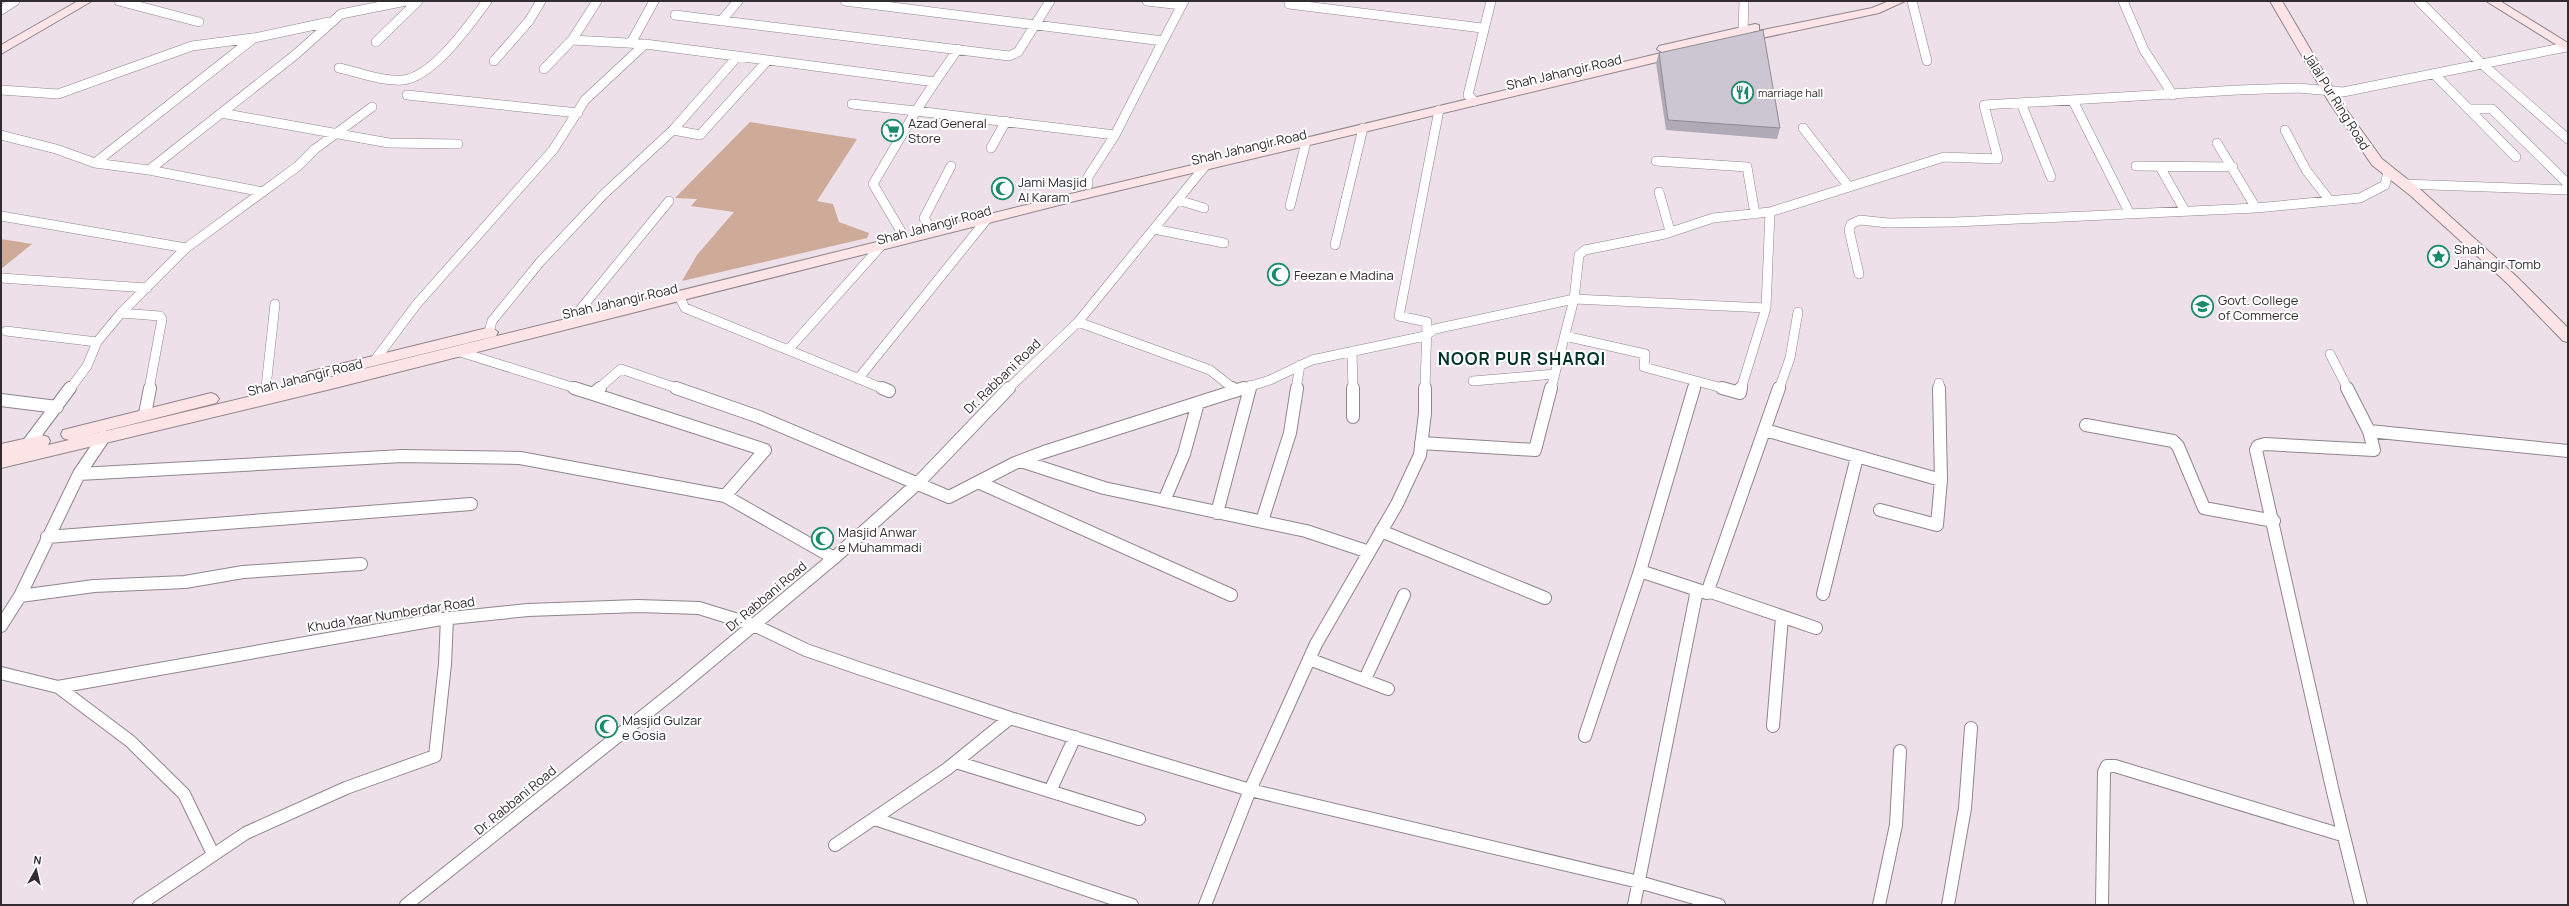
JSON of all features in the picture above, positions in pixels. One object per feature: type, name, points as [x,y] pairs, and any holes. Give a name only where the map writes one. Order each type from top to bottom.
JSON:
[{"type":"street","points":[[1,50],[86,1]]},
{"type":"street","points":[[120,1],[200,22]]},
{"type":"street","points":[[149,170],[295,55],[330,22],[341,14],[406,1]]},
{"type":"street","points":[[376,42],[418,1]]},
{"type":"street","points":[[339,68],[394,78],[409,79],[439,58],[470,25],[486,1]]},
{"type":"street","points":[[494,61],[529,21],[541,1]]},
{"type":"street","points":[[544,69],[572,40],[597,1]]},
{"type":"street","points":[[631,43],[654,1]]},
{"type":"street","points":[[721,21],[738,1]]},
{"type":"street","points":[[845,1],[904,4],[1033,26],[1163,41]]},
{"type":"street","points":[[674,15],[1015,55],[1050,1]]},
{"type":"street","points":[[1088,185],[1088,177],[1116,135],[1183,3],[1147,1]]},
{"type":"street","points":[[1471,98],[1482,28],[1491,1]]},
{"type":"street","points":[[1744,1],[1746,33],[1875,11],[1899,1]]},
{"type":"street","name":"Shah Jahangir Road","points":[[1,450],[902,233],[1088,185],[1471,98],[1746,33],[1868,1]]},
{"type":"street","points":[[1912,1],[1927,61]]},
{"type":"street","points":[[2123,1],[2144,50],[2173,95]]},
{"type":"street","name":"Jalal Pur Ring Road","points":[[2276,1],[2327,89],[2354,132],[2377,162],[2404,184],[2535,301],[2568,337]]},
{"type":"street","points":[[2419,1],[2482,64],[2568,139]]},
{"type":"street","points":[[2492,1],[2567,48]]},
{"type":"street","points":[[1,10],[15,2]]},
{"type":"street","points":[[1289,4],[1482,28]]},
{"type":"street","points":[[1,90],[58,94],[192,46],[254,38],[330,22]]},
{"type":"street","points":[[95,163],[254,38]]},
{"type":"street","points":[[572,40],[645,44],[935,82]]},
{"type":"street","points":[[375,360],[416,305],[553,150],[585,100],[601,83],[645,44]]},
{"type":"street","points":[[1421,443],[1535,450],[1574,299],[1579,255],[1581,252],[1666,234],[1670,231],[1713,218],[1770,212],[1944,157],[1998,159],[1982,106],[2238,90],[2327,89],[2343,92],[2567,48]]},
{"type":"street","points":[[902,233],[873,184],[874,179],[916,111],[958,49]]},
{"type":"street","points":[[489,332],[492,321],[540,262],[604,194],[673,130],[737,57]]},
{"type":"street","points":[[673,130],[700,135],[767,61]]},
{"type":"street","points":[[2435,75],[2471,109],[2516,157]]},
{"type":"street","points":[[407,95],[578,113]]},
{"type":"street","name":"Shah Jahangir Road","points":[[1,462],[457,351],[987,219],[1439,110],[1471,98]]},
{"type":"street","points":[[2073,101],[2130,214]]},
{"type":"street","points":[[2021,103],[2051,177]]},
{"type":"street","points":[[852,104],[1116,135]]},
{"type":"street","points":[[28,444],[87,366],[97,342],[121,313],[186,248],[298,166],[315,149],[372,108]]},
{"type":"street","points":[[2471,109],[2492,109],[2568,184]]},
{"type":"street","points":[[1205,905],[1250,790],[1309,659],[1397,504],[1416,462],[1421,443],[1425,413],[1425,336],[1427,321],[1399,316],[1439,110]]},
{"type":"street","points":[[221,113],[334,135],[389,143],[458,144]]},
{"type":"street","points":[[991,148],[1006,121]]},
{"type":"street","points":[[1335,245],[1362,128]]},
{"type":"street","points":[[1803,128],[1849,187]]},
{"type":"street","points":[[2285,130],[2306,170],[2330,201]]},
{"type":"street","points":[[1,135],[56,149],[95,163],[149,170],[262,192]]},
{"type":"street","points":[[1290,206],[1306,142]]},
{"type":"street","points":[[2217,143],[2256,208]]},
{"type":"street","points":[[1656,161],[1747,167],[1755,214]]},
{"type":"street","points":[[929,226],[924,218],[951,166]]},
{"type":"street","name":"Dr. Rabbani Road","points":[[406,905],[677,689],[834,558],[918,483],[981,415],[1078,322],[1206,166]]},
{"type":"street","points":[[2136,166],[2233,168]]},
{"type":"street","points":[[2160,167],[2185,211]]},
{"type":"street","points":[[1859,274],[1849,230],[1851,224],[1860,220],[1888,223],[1955,222],[2256,208],[2360,198],[2379,190],[2385,185],[2388,172]]},
{"type":"street","points":[[2404,184],[2568,190]]},
{"type":"street","points":[[1659,192],[1670,231]]},
{"type":"street","points":[[1178,200],[1204,208]]},
{"type":"street","points":[[579,311],[669,202]]},
{"type":"street","points":[[1565,336],[1645,354],[1644,367],[1740,394],[1766,308],[1770,212]]},
{"type":"street","points":[[1,216],[186,248]]},
{"type":"street","points":[[858,379],[987,219]]},
{"type":"street","points":[[1154,229],[1224,243]]},
{"type":"street","points":[[788,350],[881,246]]},
{"type":"street","points":[[1,278],[147,288]]},
{"type":"street","points":[[679,296],[685,308],[889,391]]},
{"type":"street","points":[[593,394],[621,369],[759,417],[949,497],[1021,461],[1270,380],[1300,365],[1352,351],[1425,336],[1435,329],[1574,299],[1766,308]]},
{"type":"street","points":[[266,387],[275,304]]},
{"type":"street","points":[[1634,905],[1703,590],[1790,358],[1798,312]]},
{"type":"street","points":[[121,313],[160,316],[162,319],[146,414]]},
{"type":"street","points":[[1078,322],[1210,370],[1236,390]]},
{"type":"street","points":[[6,331],[97,342]]},
{"type":"street","points":[[457,351],[765,450],[725,496]]},
{"type":"street","points":[[1352,351],[1353,417]]},
{"type":"street","points":[[2330,354],[2369,431],[2374,448],[2371,451],[2258,446],[2256,450],[2274,521],[2342,835],[2361,905]]},
{"type":"street","points":[[1262,521],[1290,433],[1300,365]]},
{"type":"street","points":[[1472,381],[1555,374]]},
{"type":"street","points":[[1585,736],[1640,571],[1696,382]]},
{"type":"street","points":[[1880,510],[1937,525],[1941,480],[1939,383]]},
{"type":"street","points":[[1217,513],[1251,385]]},
{"type":"street","points":[[1,400],[57,407]]},
{"type":"street","points":[[1164,501],[1184,454],[1198,403]]},
{"type":"street","points":[[2086,424],[2173,441],[2178,446],[2200,502],[2204,508],[2274,521]]},
{"type":"street","points":[[1764,430],[1941,480]]},
{"type":"street","points":[[2369,431],[2568,451]]},
{"type":"street","points":[[1,626],[20,596],[47,537],[64,508],[80,474],[104,437]]},
{"type":"street","points":[[80,474],[402,456],[520,458],[725,496],[834,558]]},
{"type":"street","points":[[1822,594],[1857,457]]},
{"type":"street","points":[[1021,461],[1104,488],[1306,531],[1369,552]]},
{"type":"street","points":[[978,482],[1231,595]]},
{"type":"street","points":[[47,537],[471,504]]},
{"type":"street","points":[[1381,531],[1545,598]]},
{"type":"street","points":[[20,596],[94,586],[185,582],[243,572],[361,564]]},
{"type":"street","points":[[1640,571],[1703,590],[1816,628]]},
{"type":"street","points":[[1365,679],[1404,594]]},
{"type":"street","name":"Khuda Yaar Numberdar Road","points":[[58,687],[447,618],[528,610],[638,606],[699,608],[754,625],[769,634],[806,650],[1010,718],[1250,790],[1639,882],[1719,905]]},
{"type":"street","points":[[1773,726],[1782,616]]},
{"type":"street","points":[[139,905],[246,833],[346,788],[435,756],[445,664],[447,618]]},
{"type":"street","points":[[1309,659],[1365,679],[1388,690]]},
{"type":"street","points":[[1,673],[58,687],[130,741],[184,794],[213,854]]},
{"type":"street","points":[[835,845],[956,762],[1010,718]]},
{"type":"street","points":[[1948,905],[1965,808],[1971,728]]},
{"type":"street","points":[[1050,791],[1075,737]]},
{"type":"street","points":[[1879,905],[1896,825],[1900,751]]},
{"type":"street","points":[[956,762],[1139,819]]},
{"type":"street","points":[[2102,905],[2104,772],[2107,766],[2115,766],[2342,835]]},
{"type":"street","points":[[875,819],[1132,905]]},
{"type":"shaded area","points":[[750,122],[857,139],[817,201],[833,204],[839,222],[869,233],[867,238],[682,281],[697,255],[734,212],[691,206],[697,199],[675,198]]},
{"type":"shaded area","points":[[1,239],[32,244],[1,269]]},
{"type":"building","points":[[1763,30],[1780,128],[1668,120],[1659,53]]},
{"type":"place","name":"marriage hall","points":[[1742,92]]},
{"type":"place","name":"Azad General Store","points":[[892,130]]},
{"type":"place","name":"Jami Masjid Al Karam","points":[[1003,189]]},
{"type":"place","name":"Shah Jahangir Tomb","points":[[2439,256]]},
{"type":"place","name":"Feezan e Madina","points":[[1278,275]]},
{"type":"place","name":"Govt. College of Commerce","points":[[2202,307]]},
{"type":"place","name":"Masjid Anwar e Muhammadi","points":[[822,539]]},
{"type":"place","name":"Masjid Gulzar e Gosia","points":[[606,727]]},
{"type":"district","name":"NOOR PUR SHARQI","points":[[1522,358]]}]
